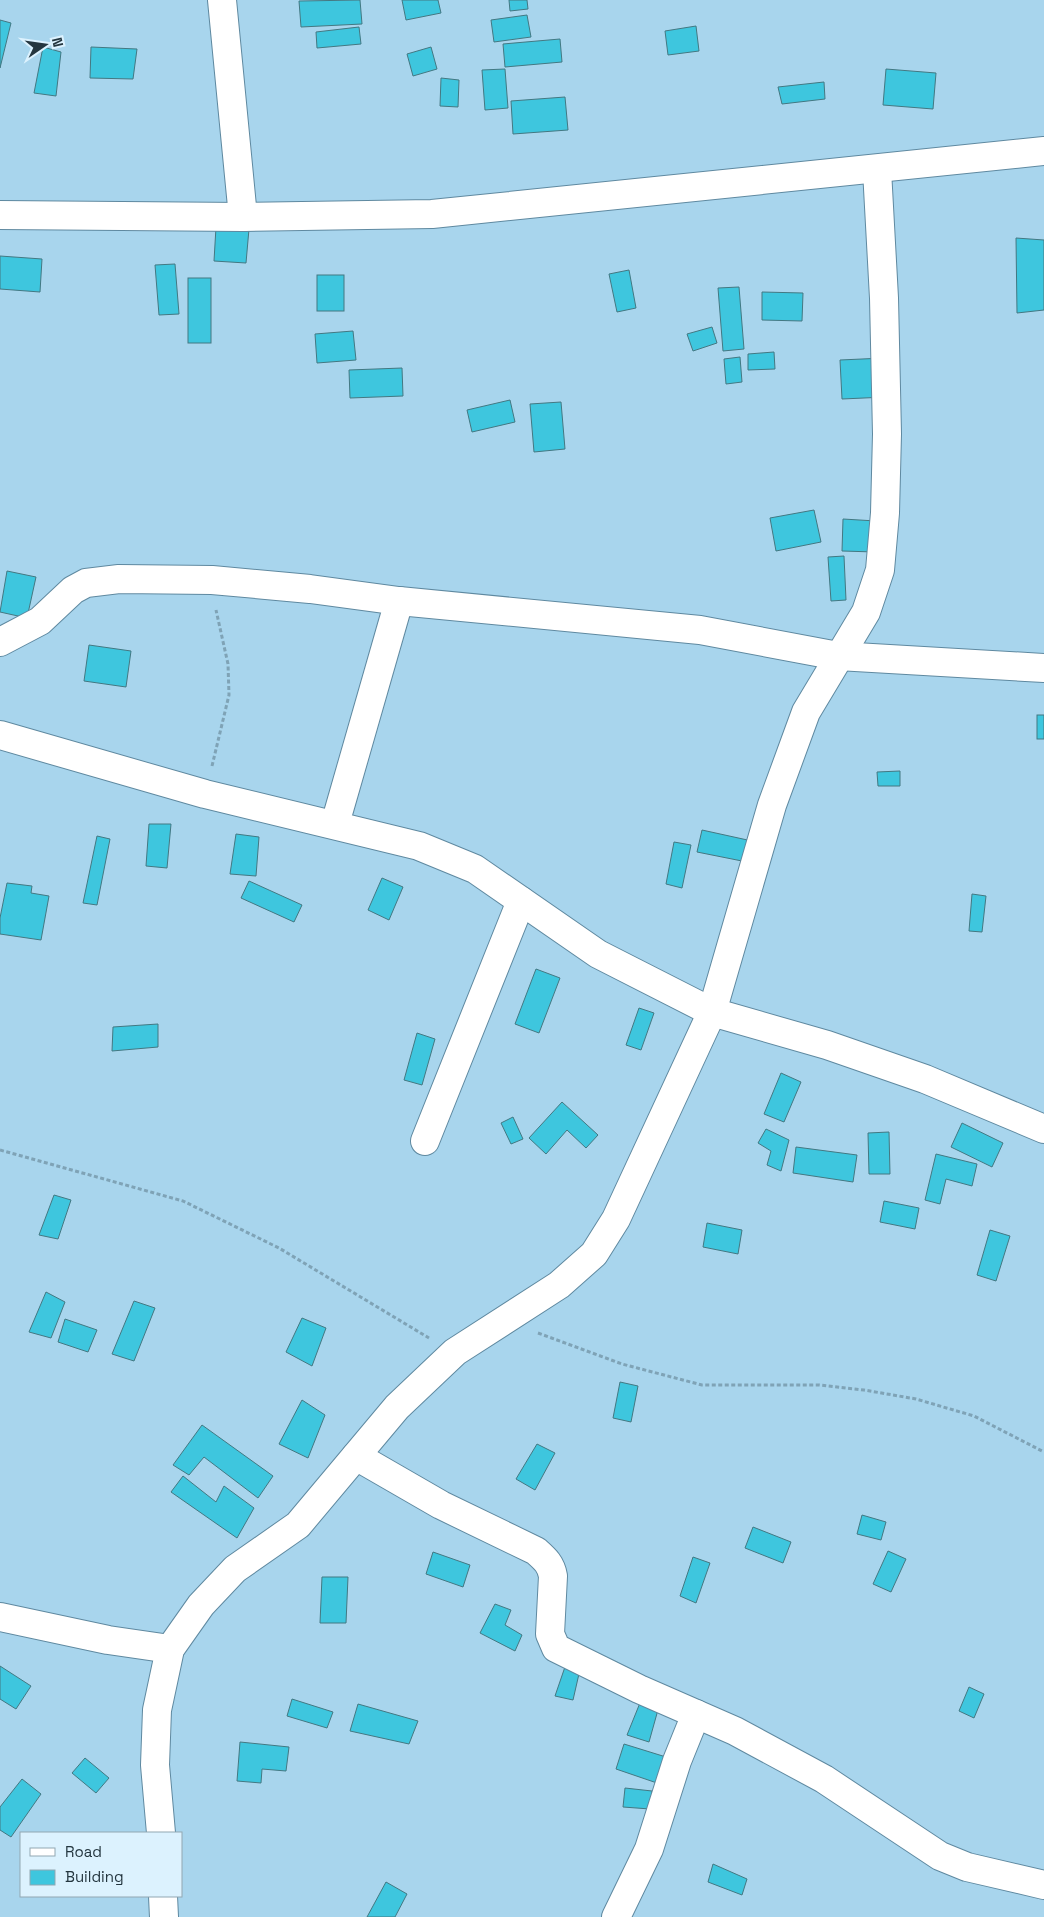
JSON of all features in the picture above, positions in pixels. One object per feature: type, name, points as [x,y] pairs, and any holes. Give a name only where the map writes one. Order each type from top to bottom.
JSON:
[{"type":"street","points":[[222,0],[243,217]]},
{"type":"street","points":[[0,215],[243,217],[432,214],[877,170],[1044,151]]},
{"type":"street","points":[[160,1832],[155,1765],[157,1710],[170,1649],[201,1604],[235,1569],[298,1525],[397,1407],[454,1352],[559,1285],[594,1254],[616,1219],[712,1012],[772,806],[806,712],[866,612],[880,570],[885,513],[887,434],[884,308],[877,170]]},
{"type":"street","points":[[0,642],[40,622],[73,590],[86,583],[119,579],[212,580],[399,601],[700,630],[838,656],[1044,668]]},
{"type":"street","points":[[335,824],[399,601]]},
{"type":"street","points":[[0,735],[205,794],[335,824],[419,846],[475,869],[598,954],[712,1012],[827,1045],[898,1070],[1044,1128]]},
{"type":"street","points":[[425,1141],[521,901]]},
{"type":"street","points":[[356,1456],[441,1504],[536,1551],[552,1568],[550,1634],[556,1648],[639,1689],[735,1731],[824,1779],[940,1856],[967,1867],[1044,1886]]},
{"type":"street","points":[[0,1617],[108,1640],[170,1649]]},
{"type":"street","points":[[616,1917],[649,1849],[678,1761],[696,1714]]},
{"type":"street","points":[[163,1897],[164,1917]]},
{"type":"path","points":[[205,794],[229,695],[228,664],[212,580]]},
{"type":"path","points":[[0,1150],[183,1201],[279,1248],[454,1352]]},
{"type":"path","points":[[505,1321],[622,1364],[702,1384],[819,1386],[864,1390],[916,1399],[974,1416],[1044,1452]]},
{"type":"building","points":[[360,0],[362,24],[301,27],[299,1]]},
{"type":"building","points":[[402,0],[438,0],[441,13],[406,20]]},
{"type":"building","points":[[509,0],[527,0],[528,9],[510,11]]},
{"type":"building","points":[[527,15],[531,37],[494,42],[491,20]]},
{"type":"building","points":[[0,20],[11,23],[0,68]]},
{"type":"building","points":[[696,26],[699,51],[668,55],[665,31]]},
{"type":"building","points":[[359,27],[361,44],[317,48],[316,32]]},
{"type":"building","points":[[560,39],[562,62],[505,67],[503,44]]},
{"type":"building","points":[[43,47],[61,52],[56,96],[34,93]]},
{"type":"building","points":[[91,47],[137,49],[133,79],[90,78]]},
{"type":"building","points":[[431,47],[437,69],[413,76],[407,54]]},
{"type":"building","points":[[505,69],[508,108],[485,110],[482,70]]},
{"type":"building","points":[[886,69],[936,73],[933,109],[883,105]]},
{"type":"building","points":[[441,78],[459,80],[458,107],[440,106]]},
{"type":"building","points":[[824,82],[825,99],[782,104],[778,87]]},
{"type":"building","points":[[565,97],[568,130],[513,134],[511,101]]},
{"type":"building","points":[[216,227],[249,229],[246,263],[214,261]]},
{"type":"building","points":[[1016,238],[1044,240],[1044,310],[1017,313]]},
{"type":"building","points":[[0,256],[42,259],[40,292],[0,289]]},
{"type":"building","points":[[175,264],[179,314],[159,315],[155,265]]},
{"type":"building","points":[[629,270],[636,308],[617,312],[609,274]]},
{"type":"building","points":[[317,275],[344,275],[344,311],[317,311]]},
{"type":"building","points":[[188,278],[211,278],[211,343],[188,343]]},
{"type":"building","points":[[739,287],[744,349],[723,351],[718,288]]},
{"type":"building","points":[[762,292],[803,293],[802,321],[762,320]]},
{"type":"building","points":[[712,327],[717,343],[693,351],[687,334]]},
{"type":"building","points":[[353,331],[356,360],[317,363],[315,334]]},
{"type":"building","points":[[774,352],[775,369],[748,370],[748,354]]},
{"type":"building","points":[[740,357],[742,382],[726,384],[724,359]]},
{"type":"building","points":[[884,358],[886,397],[842,399],[840,360]]},
{"type":"building","points":[[402,368],[403,396],[350,398],[349,370]]},
{"type":"building","points":[[510,400],[515,422],[472,432],[467,410]]},
{"type":"building","points":[[561,402],[565,449],[534,452],[530,404]]},
{"type":"building","points":[[814,510],[821,542],[776,551],[770,518]]},
{"type":"building","points":[[843,519],[876,521],[875,552],[842,551]]},
{"type":"building","points":[[844,556],[846,600],[831,601],[828,557]]},
{"type":"building","points":[[7,571],[36,577],[27,618],[0,612]]},
{"type":"building","points":[[89,645],[131,651],[126,687],[84,681]]},
{"type":"building","points":[[1037,715],[1044,715],[1044,739],[1037,739]]},
{"type":"building","points":[[900,771],[900,786],[878,786],[877,772]]},
{"type":"building","points":[[149,824],[171,824],[167,868],[146,866]]},
{"type":"building","points":[[702,830],[752,841],[747,862],[697,852]]},
{"type":"building","points":[[236,834],[259,837],[256,876],[230,874]]},
{"type":"building","points":[[97,836],[110,839],[97,905],[83,903]]},
{"type":"building","points":[[674,842],[691,845],[682,888],[666,884]]},
{"type":"building","points":[[382,878],[403,887],[389,920],[368,910]]},
{"type":"building","points":[[249,881],[302,905],[294,922],[241,898]]},
{"type":"building","points":[[7,883],[32,886],[31,893],[49,896],[41,940],[0,934],[0,918]]},
{"type":"building","points":[[972,894],[986,896],[982,932],[969,931]]},
{"type":"building","points":[[536,969],[560,978],[539,1033],[515,1024]]},
{"type":"building","points":[[639,1008],[654,1013],[641,1050],[626,1045]]},
{"type":"building","points":[[158,1024],[158,1047],[112,1051],[113,1027]]},
{"type":"building","points":[[417,1033],[435,1039],[422,1085],[404,1080]]},
{"type":"building","points":[[781,1073],[801,1082],[784,1122],[764,1114]]},
{"type":"building","points":[[562,1102],[598,1135],[586,1148],[567,1130],[546,1154],[529,1138]]},
{"type":"building","points":[[513,1117],[523,1139],[511,1144],[501,1123]]},
{"type":"building","points":[[962,1123],[1003,1143],[992,1167],[951,1147]]},
{"type":"building","points":[[766,1129],[789,1140],[781,1171],[767,1165],[771,1151],[758,1143]]},
{"type":"building","points":[[889,1132],[890,1174],[869,1174],[868,1133]]},
{"type":"building","points":[[796,1147],[857,1155],[853,1182],[793,1173]]},
{"type":"building","points":[[936,1154],[977,1164],[972,1186],[946,1179],[940,1204],[925,1200]]},
{"type":"building","points":[[54,1195],[71,1200],[58,1239],[39,1235]]},
{"type":"building","points":[[884,1201],[919,1208],[915,1229],[880,1222]]},
{"type":"building","points":[[707,1223],[742,1230],[738,1254],[703,1247]]},
{"type":"building","points":[[990,1230],[1010,1236],[996,1281],[977,1275]]},
{"type":"building","points":[[46,1292],[65,1302],[51,1338],[29,1332]]},
{"type":"building","points":[[134,1301],[155,1308],[134,1361],[112,1354]]},
{"type":"building","points":[[302,1318],[326,1328],[312,1366],[286,1352]]},
{"type":"building","points":[[65,1319],[97,1330],[88,1352],[58,1342]]},
{"type":"building","points":[[620,1382],[638,1386],[631,1422],[613,1418]]},
{"type":"building","points":[[302,1400],[325,1415],[308,1458],[279,1444]]},
{"type":"building","points":[[202,1425],[273,1476],[258,1498],[204,1457],[189,1475],[173,1465]]},
{"type":"building","points":[[537,1444],[555,1453],[535,1490],[516,1479]]},
{"type":"building","points":[[183,1476],[216,1502],[224,1486],[254,1508],[237,1538],[171,1492]]},
{"type":"building","points":[[862,1515],[886,1522],[881,1540],[857,1534]]},
{"type":"building","points":[[753,1527],[791,1542],[783,1563],[745,1548]]},
{"type":"building","points":[[888,1551],[906,1559],[891,1592],[873,1584]]},
{"type":"building","points":[[433,1552],[470,1565],[463,1587],[426,1574]]},
{"type":"building","points":[[693,1557],[710,1563],[696,1603],[680,1596]]},
{"type":"building","points":[[322,1577],[348,1577],[346,1623],[320,1623]]},
{"type":"building","points":[[495,1604],[511,1610],[505,1625],[522,1635],[515,1651],[480,1633]]},
{"type":"building","points":[[567,1661],[581,1665],[573,1700],[555,1696]]},
{"type":"building","points":[[0,1666],[31,1686],[16,1709],[0,1699]]},
{"type":"building","points":[[969,1687],[984,1694],[974,1718],[959,1711]]},
{"type":"building","points":[[644,1693],[661,1699],[649,1742],[627,1735]]},
{"type":"building","points":[[292,1699],[333,1712],[327,1728],[287,1716]]},
{"type":"building","points":[[358,1704],[418,1721],[409,1744],[350,1731]]},
{"type":"building","points":[[240,1742],[289,1747],[286,1771],[262,1769],[261,1783],[237,1781]]},
{"type":"building","points":[[624,1744],[666,1757],[657,1783],[616,1769]]},
{"type":"building","points":[[85,1758],[109,1778],[96,1793],[72,1773]]},
{"type":"building","points":[[22,1779],[41,1794],[11,1837],[0,1830],[0,1807]]},
{"type":"building","points":[[625,1788],[652,1791],[650,1809],[623,1807]]},
{"type":"building","points":[[713,1864],[747,1879],[742,1895],[708,1882]]},
{"type":"building","points":[[386,1882],[407,1894],[395,1917],[367,1917]]}]
